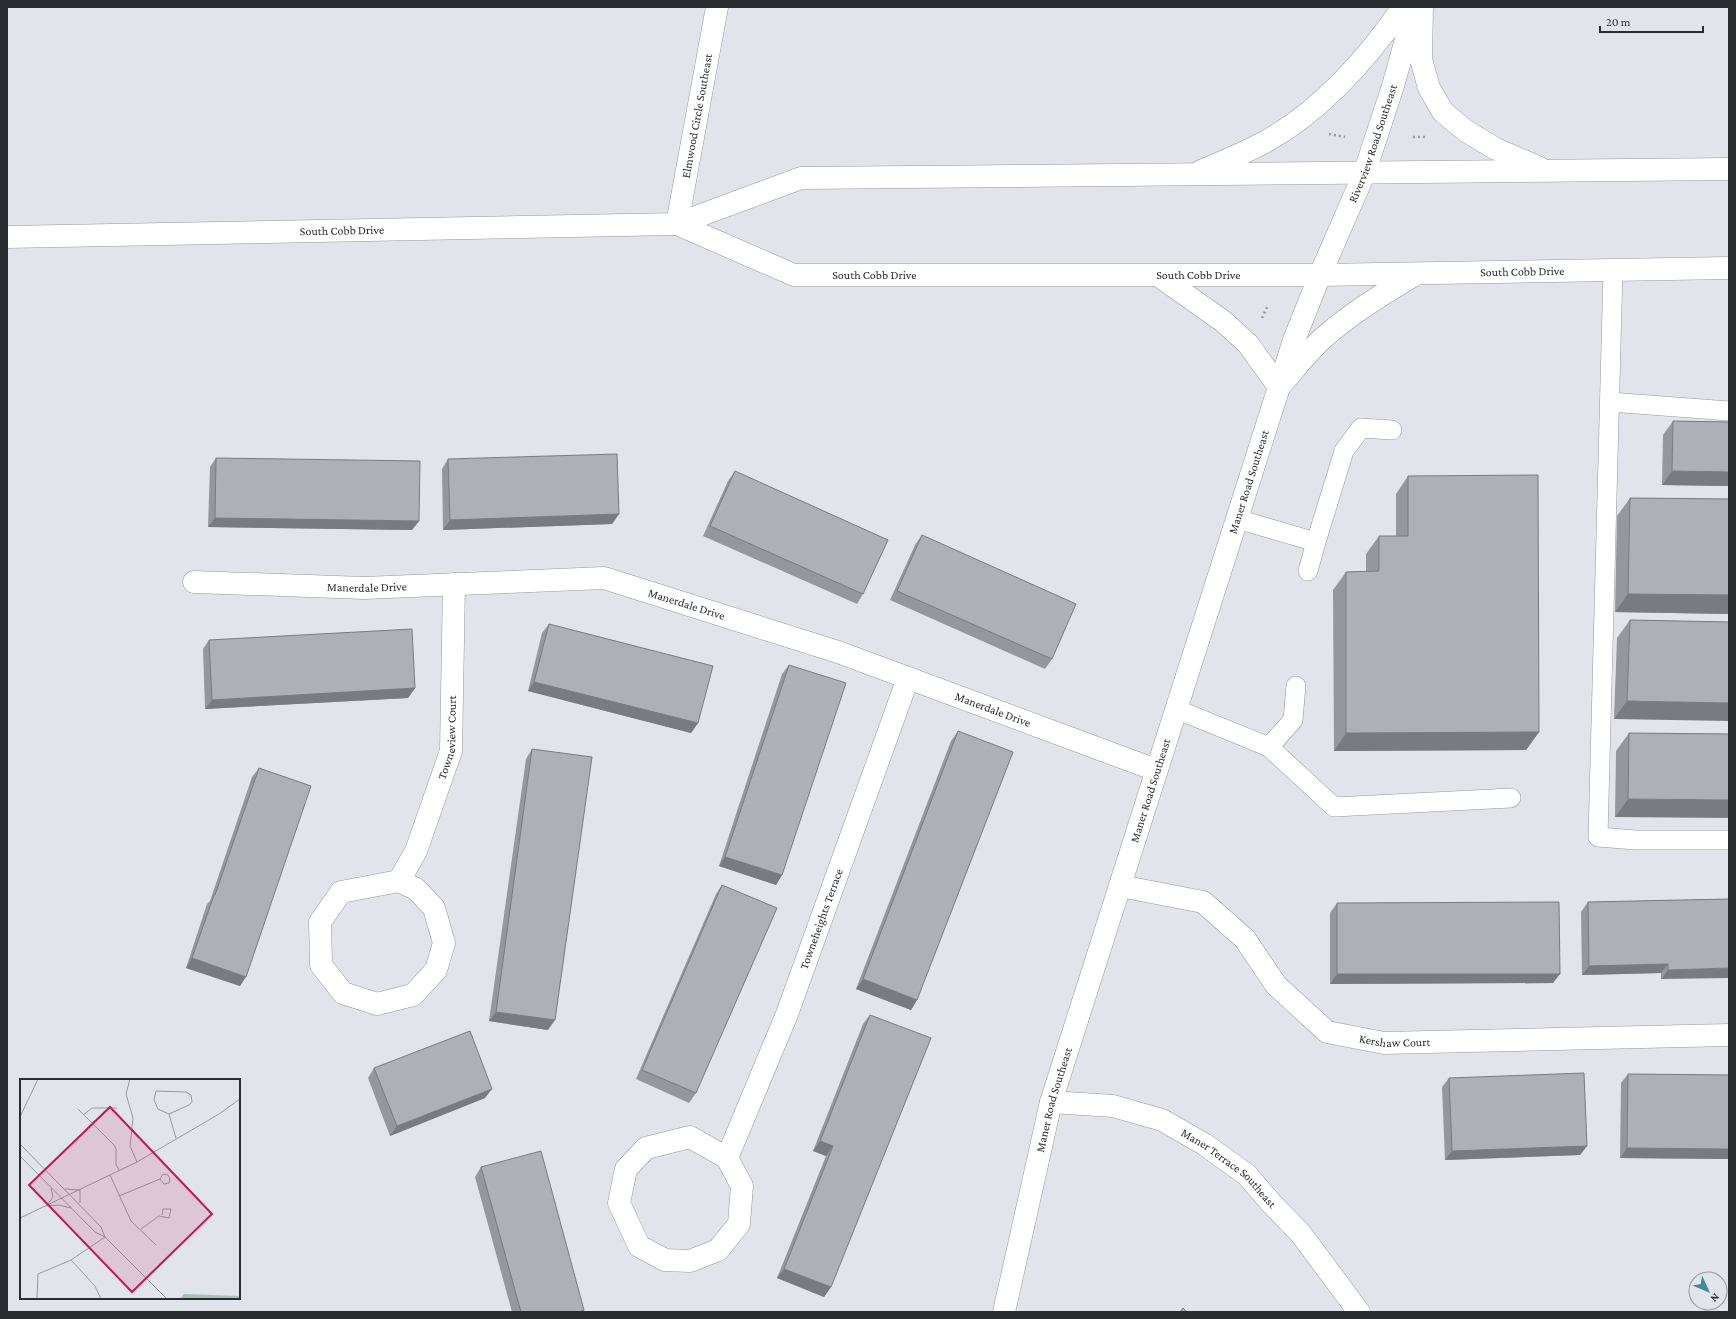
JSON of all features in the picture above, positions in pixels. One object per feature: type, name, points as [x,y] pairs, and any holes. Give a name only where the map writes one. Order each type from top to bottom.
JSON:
[{"type":"street","name":"Elmwood Circle Southeast","points":[[678,224],[718,7]]},
{"type":"street","points":[[1192,175],[1235,157],[1266,141],[1323,100],[1371,50],[1403,7]]},
{"type":"street","name":"Riverview Road Southeast","points":[[1320,276],[1364,174],[1393,86],[1415,7]]},
{"type":"street","points":[[1422,7],[1421,59],[1429,88],[1443,112],[1466,132],[1496,149],[1548,171]]},
{"type":"street","name":"South Cobb Drive","points":[[7,237],[678,224],[801,178],[1364,174],[1729,169]]},
{"type":"street","name":"South Cobb Drive","points":[[678,224],[794,275],[1320,276],[1729,268]]},
{"type":"street","points":[[1159,276],[1224,322],[1248,344],[1279,387],[1321,340],[1363,307],[1417,274]]},
{"type":"street","name":"Maner Road Southeast","points":[[1004,1312],[1051,1102],[1279,387],[1297,333],[1320,276]]},
{"type":"street","name":"Manerdale Drive","points":[[194,582],[364,588],[604,578],[838,652],[1156,770]]},
{"type":"street","name":"Towneview Court","points":[[399,881],[416,851],[451,751],[454,584]]},
{"type":"street","name":"Towneheights Terrace","points":[[728,1158],[787,1014],[908,678]]},
{"type":"street","points":[[399,881],[416,889],[434,908],[444,943],[436,970],[413,995],[377,1004],[343,993],[321,965],[320,922],[341,892],[399,881]]},
{"type":"street","name":"Kershaw Court","points":[[1120,886],[1202,902],[1245,938],[1276,985],[1327,1032],[1384,1043],[1729,1036]]},
{"type":"street","name":"Maner Terrace Southeast","points":[[1051,1102],[1113,1106],[1162,1120],[1204,1144],[1247,1175],[1301,1234],[1358,1312]]},
{"type":"street","points":[[690,1137],[728,1158],[742,1186],[739,1224],[718,1250],[690,1261],[665,1260],[639,1246],[619,1203],[626,1169],[646,1148],[690,1137]]},
{"type":"lane","points":[[1613,270],[1610,402],[1612,634],[1598,837],[1636,840],[1729,840]]},
{"type":"lane","points":[[1610,402],[1729,411]]},
{"type":"lane","points":[[1308,571],[1344,451],[1361,428],[1392,430]]},
{"type":"lane","points":[[1237,519],[1316,542]]},
{"type":"lane","points":[[1268,747],[1293,720],[1296,686]]},
{"type":"lane","points":[[1176,709],[1268,747],[1334,807],[1511,798]]},
{"type":"path","points":[[1412,137],[1426,137]]},
{"type":"building","points":[[1673,421],[1729,422],[1729,472],[1672,471]]},
{"type":"building","points":[[617,454],[619,514],[450,520],[448,459]]},
{"type":"building","points":[[216,458],[420,461],[419,521],[215,518]]},
{"type":"building","points":[[735,471],[888,540],[863,594],[710,526]]},
{"type":"building","points":[[1538,475],[1539,732],[1346,733],[1346,572],[1379,571],[1379,536],[1408,536],[1408,476]]},
{"type":"building","points":[[1630,498],[1729,499],[1729,595],[1628,594]]},
{"type":"building","points":[[922,535],[1076,604],[1052,659],[897,591]]},
{"type":"building","points":[[1630,620],[1729,622],[1729,703],[1627,701]]},
{"type":"building","points":[[549,624],[713,666],[698,723],[534,682]]},
{"type":"building","points":[[412,629],[415,688],[212,700],[209,640]]},
{"type":"building","points":[[789,665],[846,683],[782,875],[725,857]]},
{"type":"building","points":[[958,731],[1013,752],[917,1000],[863,979]]},
{"type":"building","points":[[1629,733],[1729,734],[1729,800],[1628,799]]},
{"type":"building","points":[[532,749],[592,757],[555,1020],[496,1012]]},
{"type":"building","points":[[259,768],[311,786],[246,977],[192,958]]},
{"type":"building","points":[[722,885],[777,908],[696,1093],[642,1070]]},
{"type":"building","points":[[1729,899],[1729,968],[1668,970],[1668,964],[1589,966],[1588,902]]},
{"type":"building","points":[[1559,902],[1560,974],[1337,974],[1337,903]]},
{"type":"building","points":[[870,1015],[931,1038],[831,1287],[784,1269],[833,1146],[820,1141]]},
{"type":"building","points":[[470,1031],[492,1089],[397,1126],[374,1068]]},
{"type":"building","points":[[1584,1073],[1587,1146],[1452,1151],[1449,1078]]},
{"type":"building","points":[[1628,1074],[1729,1075],[1729,1149],[1627,1148]]},
{"type":"building","points":[[541,1151],[584,1310],[579,1312],[521,1312],[481,1167]]},
{"type":"building","points":[[1183,1308],[1187,1312],[1180,1312]]}]
